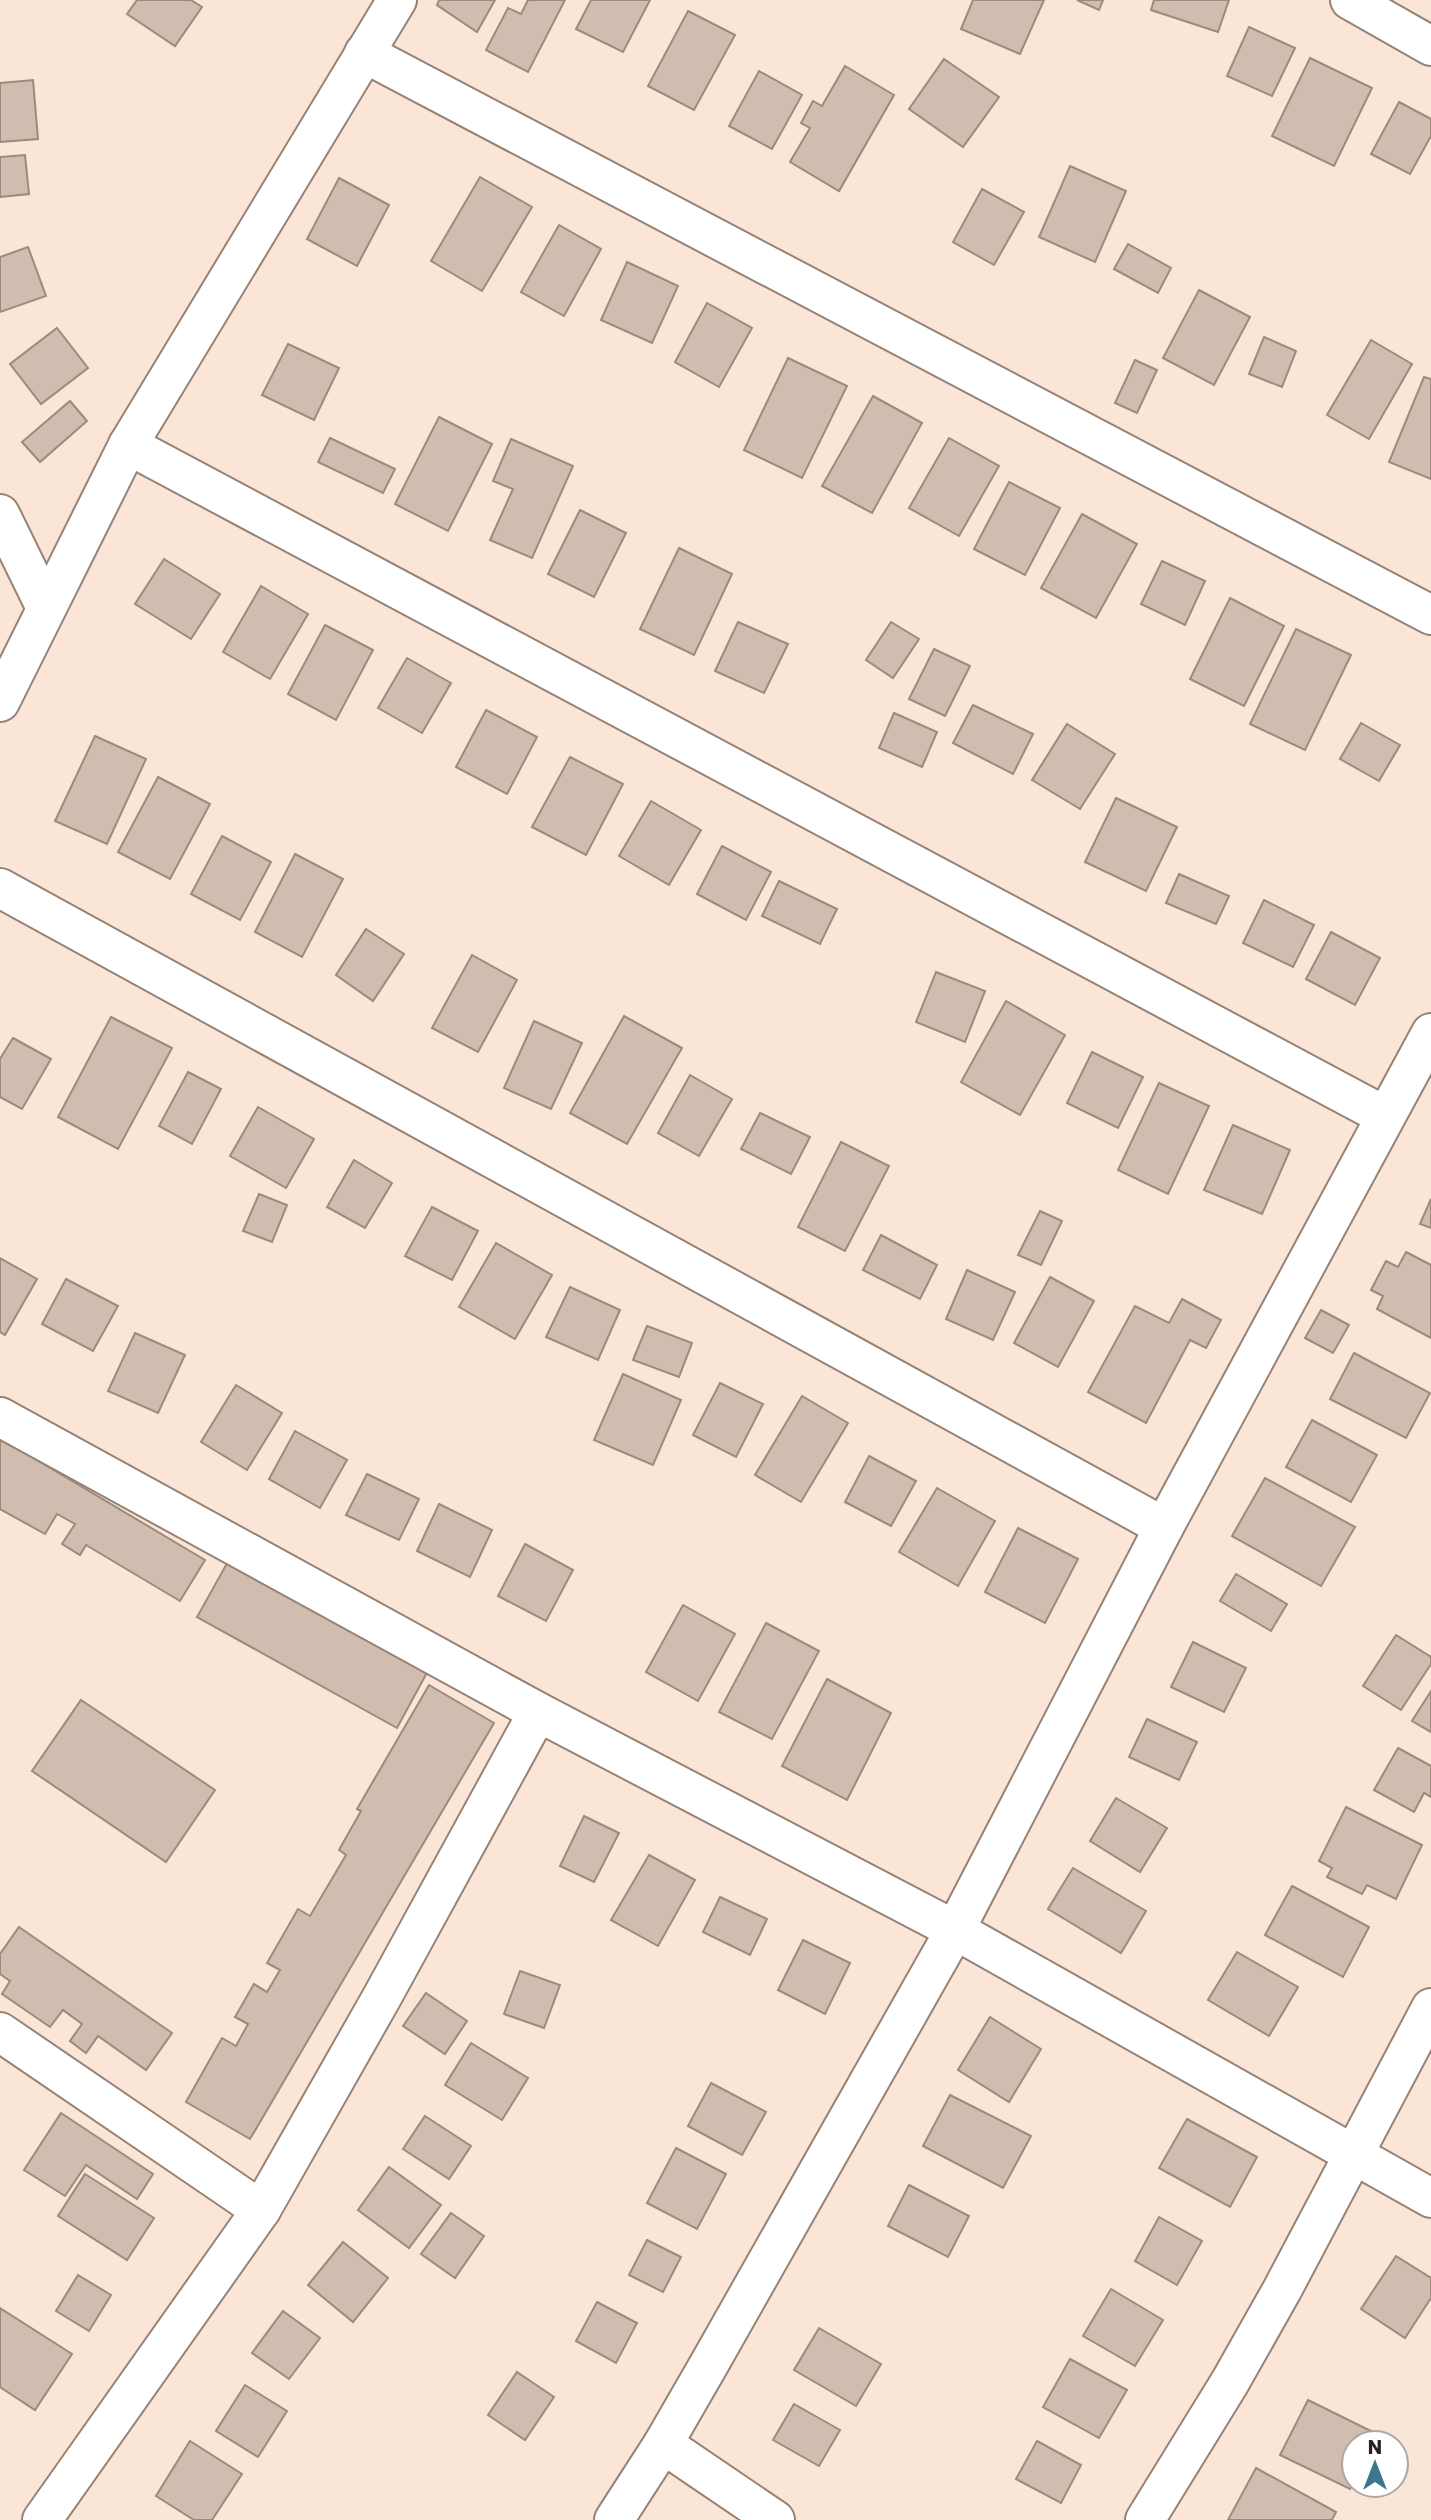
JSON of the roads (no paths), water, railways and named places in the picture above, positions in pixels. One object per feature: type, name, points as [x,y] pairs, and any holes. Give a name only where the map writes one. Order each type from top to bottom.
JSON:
[{"type":"street","points":[[0,702],[128,446],[397,0]]},
{"type":"street","points":[[1350,0],[1431,46]]},
{"type":"street","points":[[364,53],[1431,615]]},
{"type":"street","points":[[128,446],[1385,1116]]},
{"type":"street","points":[[0,514],[46,608]]},
{"type":"street","points":[[0,888],[1164,1527]]},
{"type":"street","points":[[614,2520],[663,2444],[955,1930],[1164,1527],[1431,1033]]},
{"type":"street","points":[[0,1417],[538,1712],[955,1930],[1431,2198]]},
{"type":"street","points":[[42,2520],[261,2210],[383,1997],[538,1712]]},
{"type":"street","points":[[1145,2520],[1230,2382],[1282,2290],[1431,2008]]},
{"type":"street","points":[[0,2032],[261,2210]]},
{"type":"street","points":[[663,2444],[775,2520]]}]
